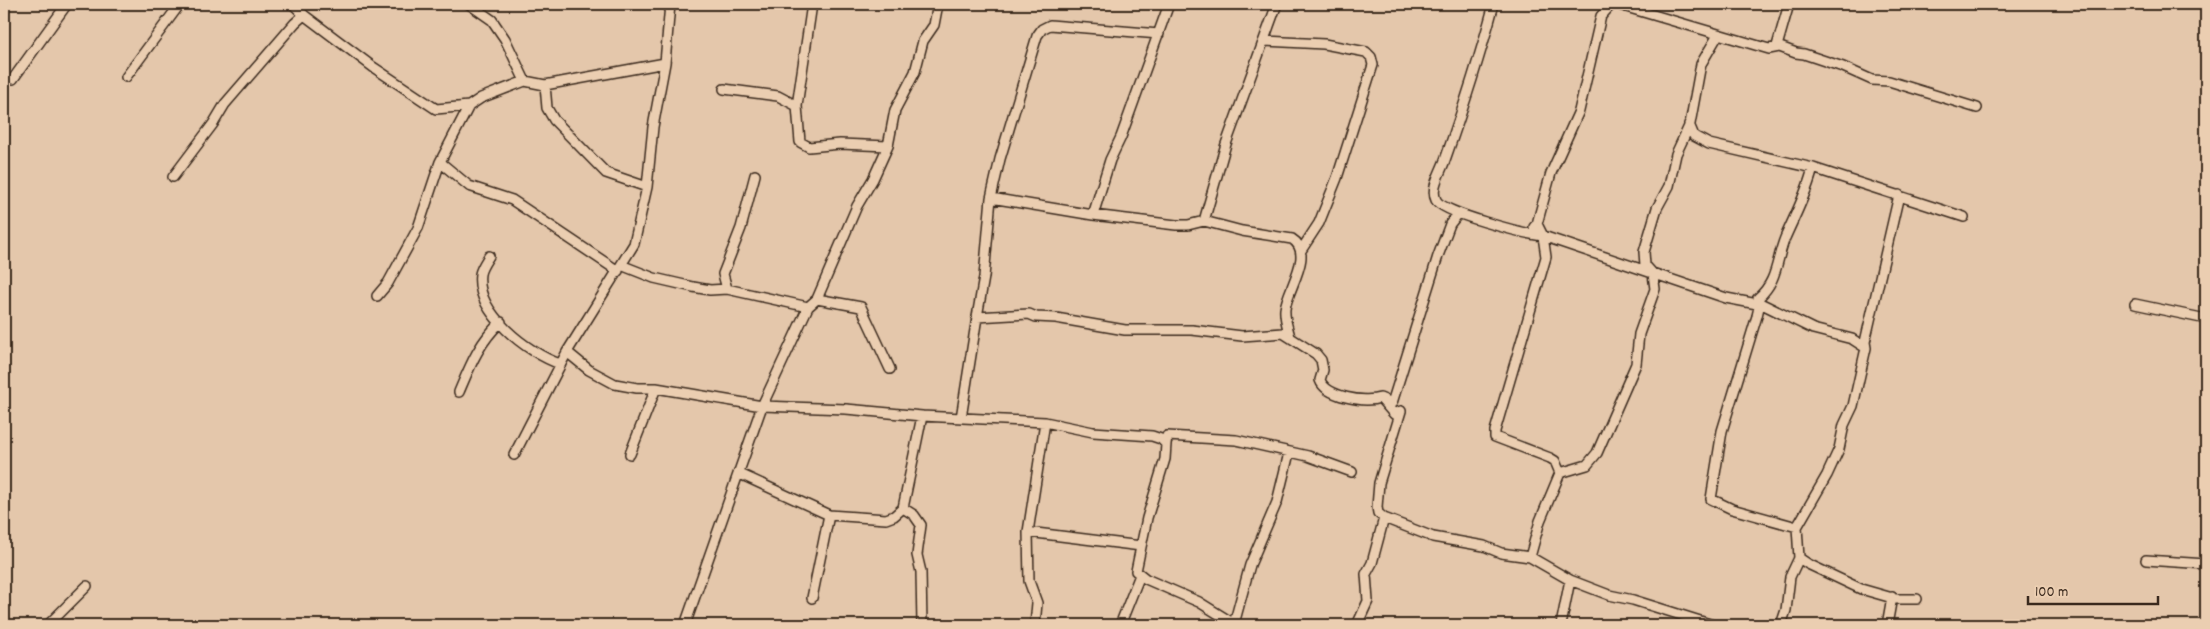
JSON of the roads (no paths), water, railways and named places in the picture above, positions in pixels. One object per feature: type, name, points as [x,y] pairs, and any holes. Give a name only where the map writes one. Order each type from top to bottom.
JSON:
[{"type":"street","points":[[13,79],[67,4]]},
{"type":"street","points":[[126,77],[180,4]]},
{"type":"street","points":[[293,4],[304,15],[366,61],[436,109],[468,106],[525,80],[546,85],[665,63]]},
{"type":"street","points":[[469,4],[492,20],[505,39],[525,80]]},
{"type":"street","points":[[514,456],[560,364],[634,244],[647,187],[653,126],[665,63],[670,4]]},
{"type":"street","points":[[812,4],[797,106],[800,142],[809,147],[840,144],[888,146]]},
{"type":"street","points":[[685,625],[740,474],[762,406],[808,307],[817,299],[857,206],[873,179],[888,146],[895,110],[915,72],[923,41],[934,25],[938,4]]},
{"type":"street","points":[[1093,215],[1110,160],[1121,137],[1169,4]]},
{"type":"street","points":[[1204,221],[1226,144],[1277,4]]},
{"type":"street","points":[[1494,4],[1447,156],[1435,185],[1435,198],[1437,202],[1458,214],[1527,234],[1543,236],[1726,298],[1758,303],[1813,328],[1852,339],[1866,348]]},
{"type":"street","points":[[1527,234],[1537,224],[1550,178],[1579,111],[1601,16],[1610,6],[1616,4],[1660,15],[1718,35],[1769,49],[1779,47],[1777,46],[1791,4]]},
{"type":"street","points":[[173,177],[213,124],[225,104],[304,15]]},
{"type":"street","points":[[961,418],[984,277],[991,198],[1000,159],[1036,36],[1042,29],[1050,25],[1159,34]]},
{"type":"street","points":[[1560,473],[1586,465],[1597,453],[1615,407],[1636,364],[1639,334],[1656,289],[1653,274],[1645,265],[1644,252],[1657,208],[1669,186],[1673,163],[1694,108],[1701,64],[1718,35]]},
{"type":"street","points":[[1264,41],[1324,44],[1366,52],[1371,57],[1373,65],[1337,178],[1319,223],[1302,249],[1285,309],[1290,337]]},
{"type":"street","points":[[1777,46],[1796,54],[1804,54],[1843,67],[1872,80],[1889,81],[1978,108]]},
{"type":"street","points":[[546,85],[547,108],[554,120],[606,173],[647,187]]},
{"type":"street","points":[[724,89],[778,96],[797,106]]},
{"type":"street","points":[[378,296],[388,283],[418,228],[440,162],[468,106]]},
{"type":"street","points":[[1689,124],[1694,136],[1709,144],[1813,168],[1964,217]]},
{"type":"street","points":[[440,162],[469,186],[512,200],[620,268],[685,285],[710,290],[727,289],[808,307]]},
{"type":"street","points":[[1797,526],[1732,509],[1711,499],[1722,430],[1748,349],[1758,303],[1775,276],[1784,240],[1807,190],[1813,168]]},
{"type":"street","points":[[727,289],[723,274],[741,228],[755,175]]},
{"type":"street","points":[[1781,625],[1786,610],[1790,577],[1799,558],[1797,526],[1827,475],[1839,449],[1844,425],[1853,406],[1866,348],[1865,342],[1898,195]]},
{"type":"street","points":[[991,198],[1093,215],[1176,225],[1188,225],[1204,221],[1242,231],[1292,239],[1302,249]]},
{"type":"street","points":[[977,317],[1029,314],[1036,317],[1056,318],[1124,330],[1192,330],[1242,336],[1284,333],[1316,354],[1321,360],[1323,370],[1320,380],[1324,388],[1330,392],[1360,400],[1369,401],[1380,398],[1392,403],[1438,256],[1450,224],[1458,214]]},
{"type":"street","points":[[1530,557],[1540,521],[1560,473],[1555,461],[1550,458],[1496,438],[1498,418],[1546,257],[1543,236],[1537,224]]},
{"type":"street","points":[[489,256],[480,273],[483,298],[511,336],[546,359],[560,364]]},
{"type":"street","points":[[817,299],[861,307],[890,369]]},
{"type":"street","points":[[2135,304],[2206,319]]},
{"type":"street","points":[[459,392],[476,352],[488,334],[501,322]]},
{"type":"street","points":[[567,352],[589,370],[615,384],[637,388],[656,388],[762,406],[846,409],[922,416],[1045,422],[1093,432],[1152,436],[1161,439],[1166,444]]},
{"type":"street","points":[[630,454],[656,388]]},
{"type":"street","points":[[1380,398],[1394,414],[1401,411],[1379,483],[1377,507],[1378,513],[1384,518],[1433,536],[1484,546],[1501,553],[1530,557],[1570,580],[1616,598],[1633,600],[1713,625]]},
{"type":"street","points":[[740,474],[829,515],[886,519],[894,516],[902,508],[922,416]]},
{"type":"street","points":[[1035,625],[1036,604],[1029,580],[1028,532],[1045,422]]},
{"type":"street","points":[[1289,453],[1276,502],[1250,565],[1235,625],[1199,602],[1146,579],[1136,571],[1147,518],[1165,459],[1167,436],[1236,440],[1308,456],[1352,472]]},
{"type":"street","points":[[902,508],[914,515],[920,525],[917,555],[920,572],[922,625]]},
{"type":"street","points":[[812,598],[829,515]]},
{"type":"street","points":[[1357,625],[1368,601],[1366,574],[1372,563],[1384,518]]},
{"type":"street","points":[[1028,532],[1141,546]]},
{"type":"street","points":[[1799,558],[1861,589],[1892,597],[1917,599]]},
{"type":"street","points":[[2146,560],[2206,564]]},
{"type":"street","points":[[1120,625],[1140,575]]},
{"type":"street","points":[[1561,625],[1570,580]]},
{"type":"street","points":[[48,625],[87,586]]},
{"type":"street","points":[[1887,625],[1892,597]]}]
